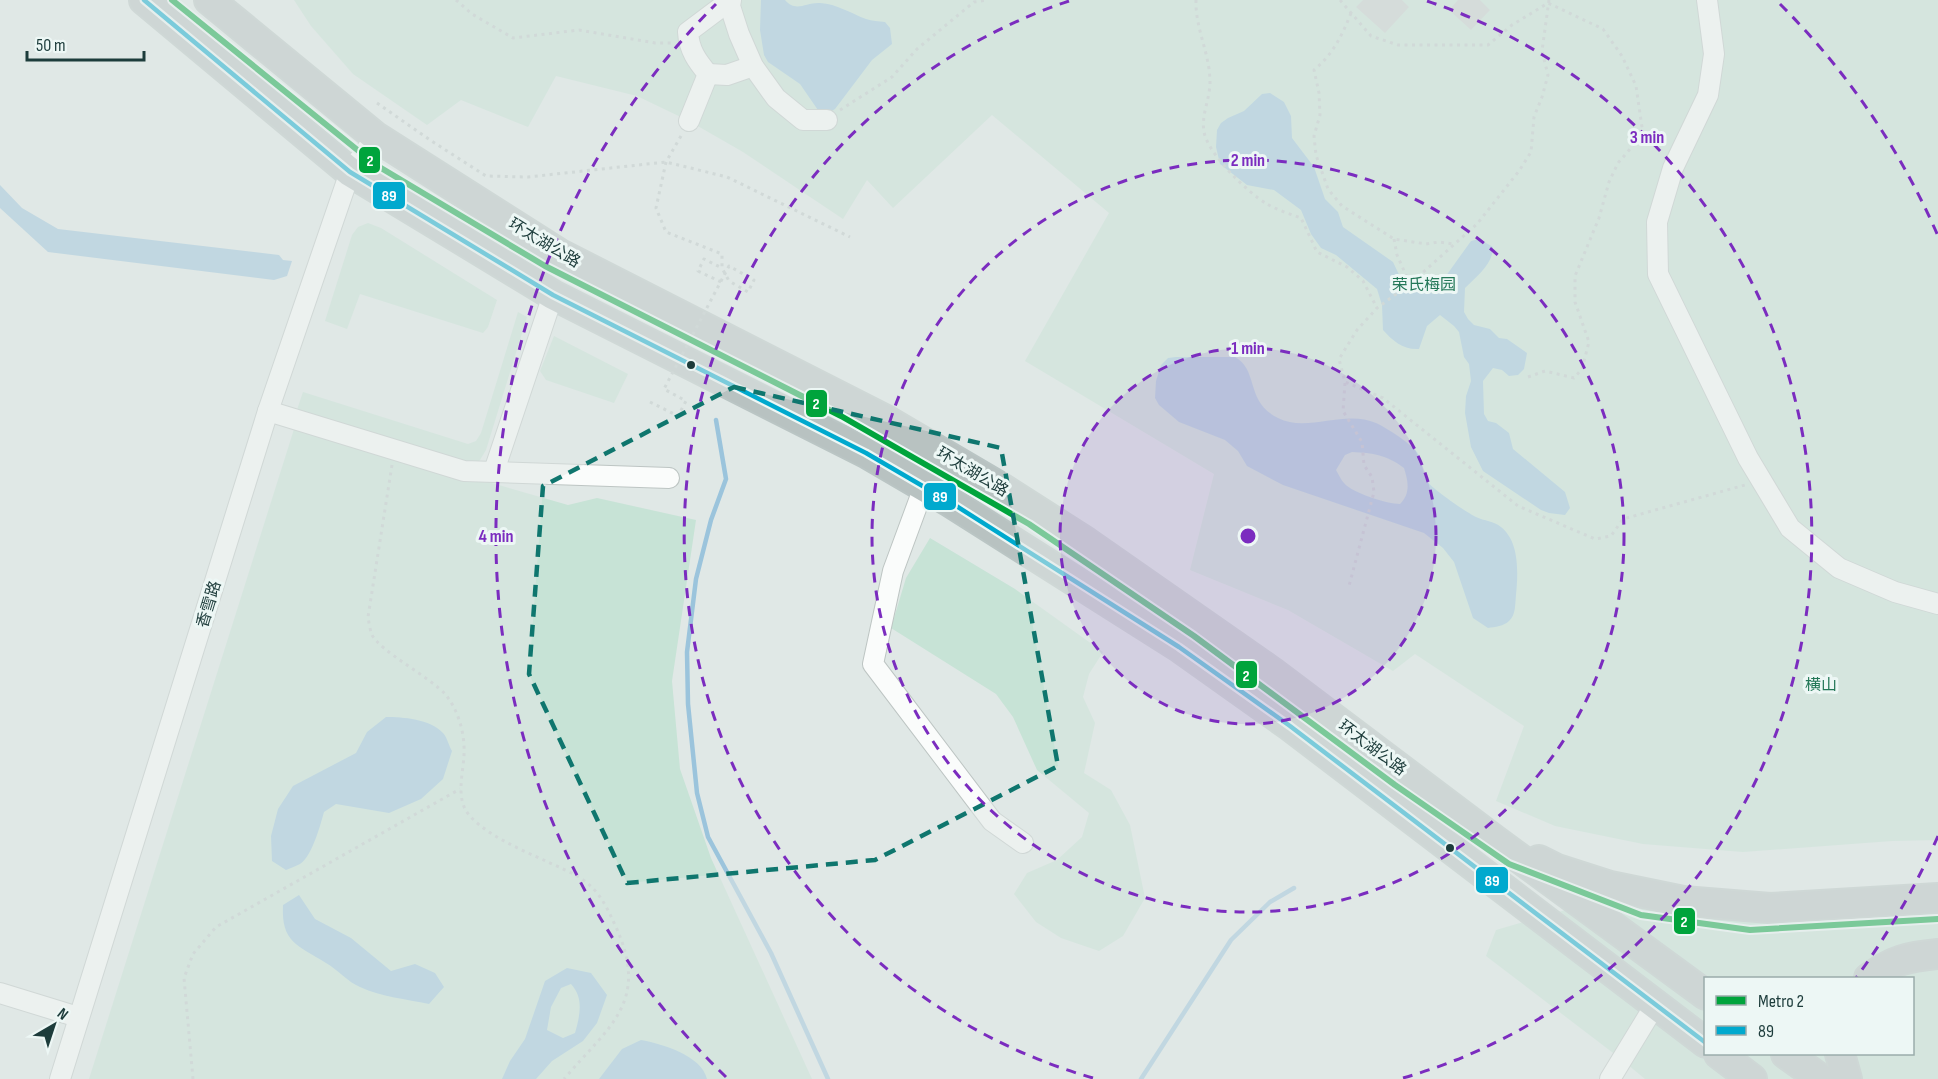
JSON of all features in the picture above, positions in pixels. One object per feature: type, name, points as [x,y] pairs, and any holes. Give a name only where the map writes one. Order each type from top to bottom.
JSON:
[{"type":"highway","name":"环太湖公路","points":[[144,0],[350,172],[553,296],[866,453],[924,487],[1188,654],[1290,726],[1704,1042]]},
{"type":"highway","name":"环太湖公路","points":[[209,0],[375,138],[560,254],[886,420],[1000,487],[1086,542],[1272,672],[1496,842],[1704,994]]},
{"type":"highway","points":[[1496,842],[1557,869],[1610,886],[1683,901],[1770,908],[1938,898]]},
{"type":"highway","points":[[1870,977],[1889,964],[1911,957],[1938,954]]},
{"type":"highway","points":[[1722,1055],[1750,1077]]},
{"type":"highway","points":[[1789,1055],[1821,1079]]},
{"type":"highway","points":[[1841,1055],[1847,1079]]},
{"type":"street","points":[[1707,0],[1714,54],[1708,95],[1673,168],[1658,222],[1658,274],[1748,458],[1790,528],[1839,568],[1895,592],[1938,604]]},
{"type":"street","points":[[753,66],[727,75],[708,74],[697,61],[689,44],[688,32],[720,8],[731,3],[739,34],[753,66],[776,98],[803,120],[827,120]]},
{"type":"street","points":[[688,121],[708,74]]},
{"type":"street","name":"香雪路","points":[[60,1079],[268,411],[350,172],[375,138]]},
{"type":"street","points":[[494,471],[553,296]]},
{"type":"street","points":[[268,411],[464,471],[669,478]]},
{"type":"street","points":[[924,487],[893,571],[873,664],[992,821],[1023,843]]},
{"type":"street","points":[[0,993],[78,1017]]},
{"type":"street","points":[[1610,1079],[1655,1005]]},
{"type":"path","points":[[456,0],[472,14],[513,38],[579,30],[655,43],[689,44]]},
{"type":"path","points":[[827,120],[892,77],[917,49],[974,2],[988,0]]},
{"type":"path","points":[[1196,0],[1196,13],[1206,50],[1210,83],[1204,111],[1204,134],[1226,171],[1267,204],[1301,218],[1317,252],[1347,267],[1363,281],[1377,308]]},
{"type":"path","points":[[1340,0],[1371,36],[1398,45],[1488,45],[1512,25],[1549,2]]},
{"type":"path","points":[[1349,585],[1374,492],[1372,477],[1364,465],[1362,442],[1343,411],[1345,382],[1340,359],[1357,330],[1377,308],[1410,284],[1477,224],[1519,171],[1531,152],[1534,117],[1548,75],[1542,51],[1549,2]]},
{"type":"path","points":[[1528,377],[1545,371],[1574,378],[1582,369],[1589,342],[1575,302],[1575,276],[1599,218],[1609,182],[1618,163],[1643,134],[1636,86],[1622,56],[1602,29],[1549,2]]},
{"type":"path","points":[[1352,13],[1341,39],[1325,61],[1314,70],[1319,93],[1320,115],[1314,136],[1316,155],[1328,189],[1342,206],[1394,239],[1426,244],[1440,242],[1453,244]]},
{"type":"path","points":[[377,103],[486,176],[528,177],[666,162],[727,177],[850,237]]},
{"type":"path","points":[[650,402],[678,416],[686,401],[664,388],[721,282],[729,266],[754,280],[748,292],[729,281],[722,268],[722,254],[666,232],[656,208],[666,162],[688,121]]},
{"type":"path","points":[[1394,239],[1397,255],[1410,284]]},
{"type":"path","points":[[721,282],[698,271],[704,259],[722,268]]},
{"type":"path","points":[[1345,382],[1383,398],[1518,506],[1595,539],[1611,536],[1623,519],[1762,480]]},
{"type":"path","points":[[394,449],[368,617],[373,636],[446,696],[461,721],[464,753],[460,789],[468,815],[491,834],[580,878],[603,898],[622,939],[628,968],[628,993],[617,1019],[564,1079]]},
{"type":"path","points":[[193,1079],[184,978],[194,954],[216,927],[460,789]]},
{"type":"highlighted area","points":[[734,387],[1001,448],[1058,766],[875,860],[627,883],[529,674],[543,486]]},
{"type":"green space","name":"荣氏梅园","points":[[294,0],[1938,0],[1938,840],[1892,841],[1743,852],[1643,844],[1555,826],[1496,801],[1524,726],[1415,654],[1393,671],[1288,610],[1190,570],[1214,474],[1025,361],[1109,213],[992,115],[893,208],[867,180],[843,219],[743,152],[689,121],[637,96],[556,76],[528,127],[461,100],[427,125],[353,74],[311,26]]},
{"type":"green space","points":[[368,223],[381,228],[497,300],[488,327],[483,333],[360,294],[347,329],[325,321],[352,235],[358,227]]},
{"type":"green space","points":[[518,312],[527,317],[486,450],[473,466],[297,410],[303,392],[468,444],[476,441],[481,433]]},
{"type":"green space","points":[[554,336],[628,374],[614,403],[546,380],[540,371]]},
{"type":"green space","points":[[295,426],[568,505],[597,498],[696,520],[672,681],[680,769],[711,858],[812,1079],[89,1079]]},
{"type":"green space","points":[[930,538],[1015,589],[1103,652],[1089,674],[1083,697],[1095,723],[1084,773],[1111,790],[1130,825],[1145,898],[1123,936],[1099,951],[1061,938],[1036,922],[1014,894],[1027,873],[1057,860],[1082,837],[1089,813],[1037,770],[1013,717],[996,694],[891,628],[906,578]]},
{"type":"green space","points":[[1607,898],[1702,916],[1760,922],[1827,921],[1938,913],[1938,1079],[1645,1079],[1486,956],[1496,930]]},
{"type":"water","points":[[761,0],[785,0],[793,6],[826,4],[866,19],[885,22],[890,28],[892,44],[872,60],[835,109],[828,113],[820,113],[800,84],[768,62],[764,55],[760,30]]},
{"type":"water","points":[[1270,93],[1284,102],[1291,116],[1292,138],[1314,167],[1325,199],[1338,212],[1343,227],[1393,262],[1404,285],[1410,290],[1423,289],[1433,294],[1471,241],[1479,239],[1493,247],[1487,264],[1465,288],[1464,312],[1474,325],[1490,329],[1499,338],[1507,339],[1527,353],[1524,369],[1518,375],[1509,376],[1502,370],[1493,368],[1483,381],[1484,414],[1488,421],[1496,423],[1509,433],[1513,449],[1565,492],[1570,508],[1565,515],[1541,510],[1483,471],[1471,447],[1465,413],[1466,396],[1471,381],[1469,364],[1464,357],[1459,332],[1454,326],[1440,315],[1427,326],[1419,349],[1408,348],[1395,341],[1383,330],[1382,305],[1377,289],[1336,255],[1321,248],[1311,234],[1301,210],[1274,190],[1247,185],[1220,164],[1216,147],[1217,130],[1221,123],[1244,111],[1262,94]]},
{"type":"water","points":[[0,185],[22,208],[58,229],[279,255],[283,260],[292,261],[287,276],[274,280],[48,252],[0,208]]},
{"type":"water","points":[[1235,357],[1247,370],[1261,404],[1278,418],[1301,423],[1364,419],[1381,425],[1404,440],[1417,452],[1426,479],[1431,485],[1466,511],[1498,525],[1512,541],[1517,568],[1517,587],[1514,613],[1511,619],[1502,625],[1488,628],[1473,618],[1454,562],[1443,548],[1424,533],[1283,485],[1247,466],[1238,451],[1225,440],[1179,422],[1159,405],[1155,398],[1156,381],[1161,365],[1168,358]],"holes":[[[1352,452],[1386,457],[1404,468],[1407,491],[1400,504],[1362,494],[1343,482],[1336,470],[1345,455]]]},
{"type":"water","points":[[386,717],[408,718],[424,722],[438,728],[443,733],[452,751],[443,779],[421,799],[389,813],[336,804],[324,812],[312,848],[300,864],[286,870],[272,861],[271,836],[278,809],[293,786],[356,753],[367,732]]},
{"type":"water","points":[[299,895],[315,919],[351,938],[391,971],[415,964],[435,973],[444,987],[429,1004],[377,993],[351,982],[293,942],[288,935],[283,918],[283,905]]},
{"type":"water","points":[[567,968],[591,973],[607,995],[597,1023],[583,1041],[552,1061],[536,1079],[502,1079],[510,1061],[525,1039],[545,981]],"holes":[[[571,984],[575,989],[580,1007],[577,1026],[575,1033],[563,1038],[547,1030],[551,1007],[561,988]]]},
{"type":"water","points":[[641,1040],[659,1044],[689,1057],[697,1063],[707,1079],[599,1079],[622,1049]]},
{"type":"building","points":[[1363,0],[1402,0],[1409,7],[1385,33],[1356,7]]},
{"type":"building","points":[[1458,0],[1480,0],[1490,10],[1471,30],[1449,10]]},
{"type":"waterway","points":[[716,420],[726,479],[711,520],[696,579],[687,652],[688,704],[697,793],[708,837],[771,953],[828,1079]]},
{"type":"waterway","points":[[1141,1079],[1231,940],[1270,902],[1294,888]]},
{"type":"metro line","name":"2","points":[[172,0],[376,165],[545,266],[841,416],[1029,524],[1194,636],[1395,785],[1509,864],[1641,915],[1750,930],[1938,919]]},
{"type":"transit line","name":"89","points":[[144,0],[350,172],[553,295],[866,453],[950,502],[1179,647],[1290,726],[1704,1041]]},
{"type":"park label","name":"横山","points":[[1821,684]]}]
